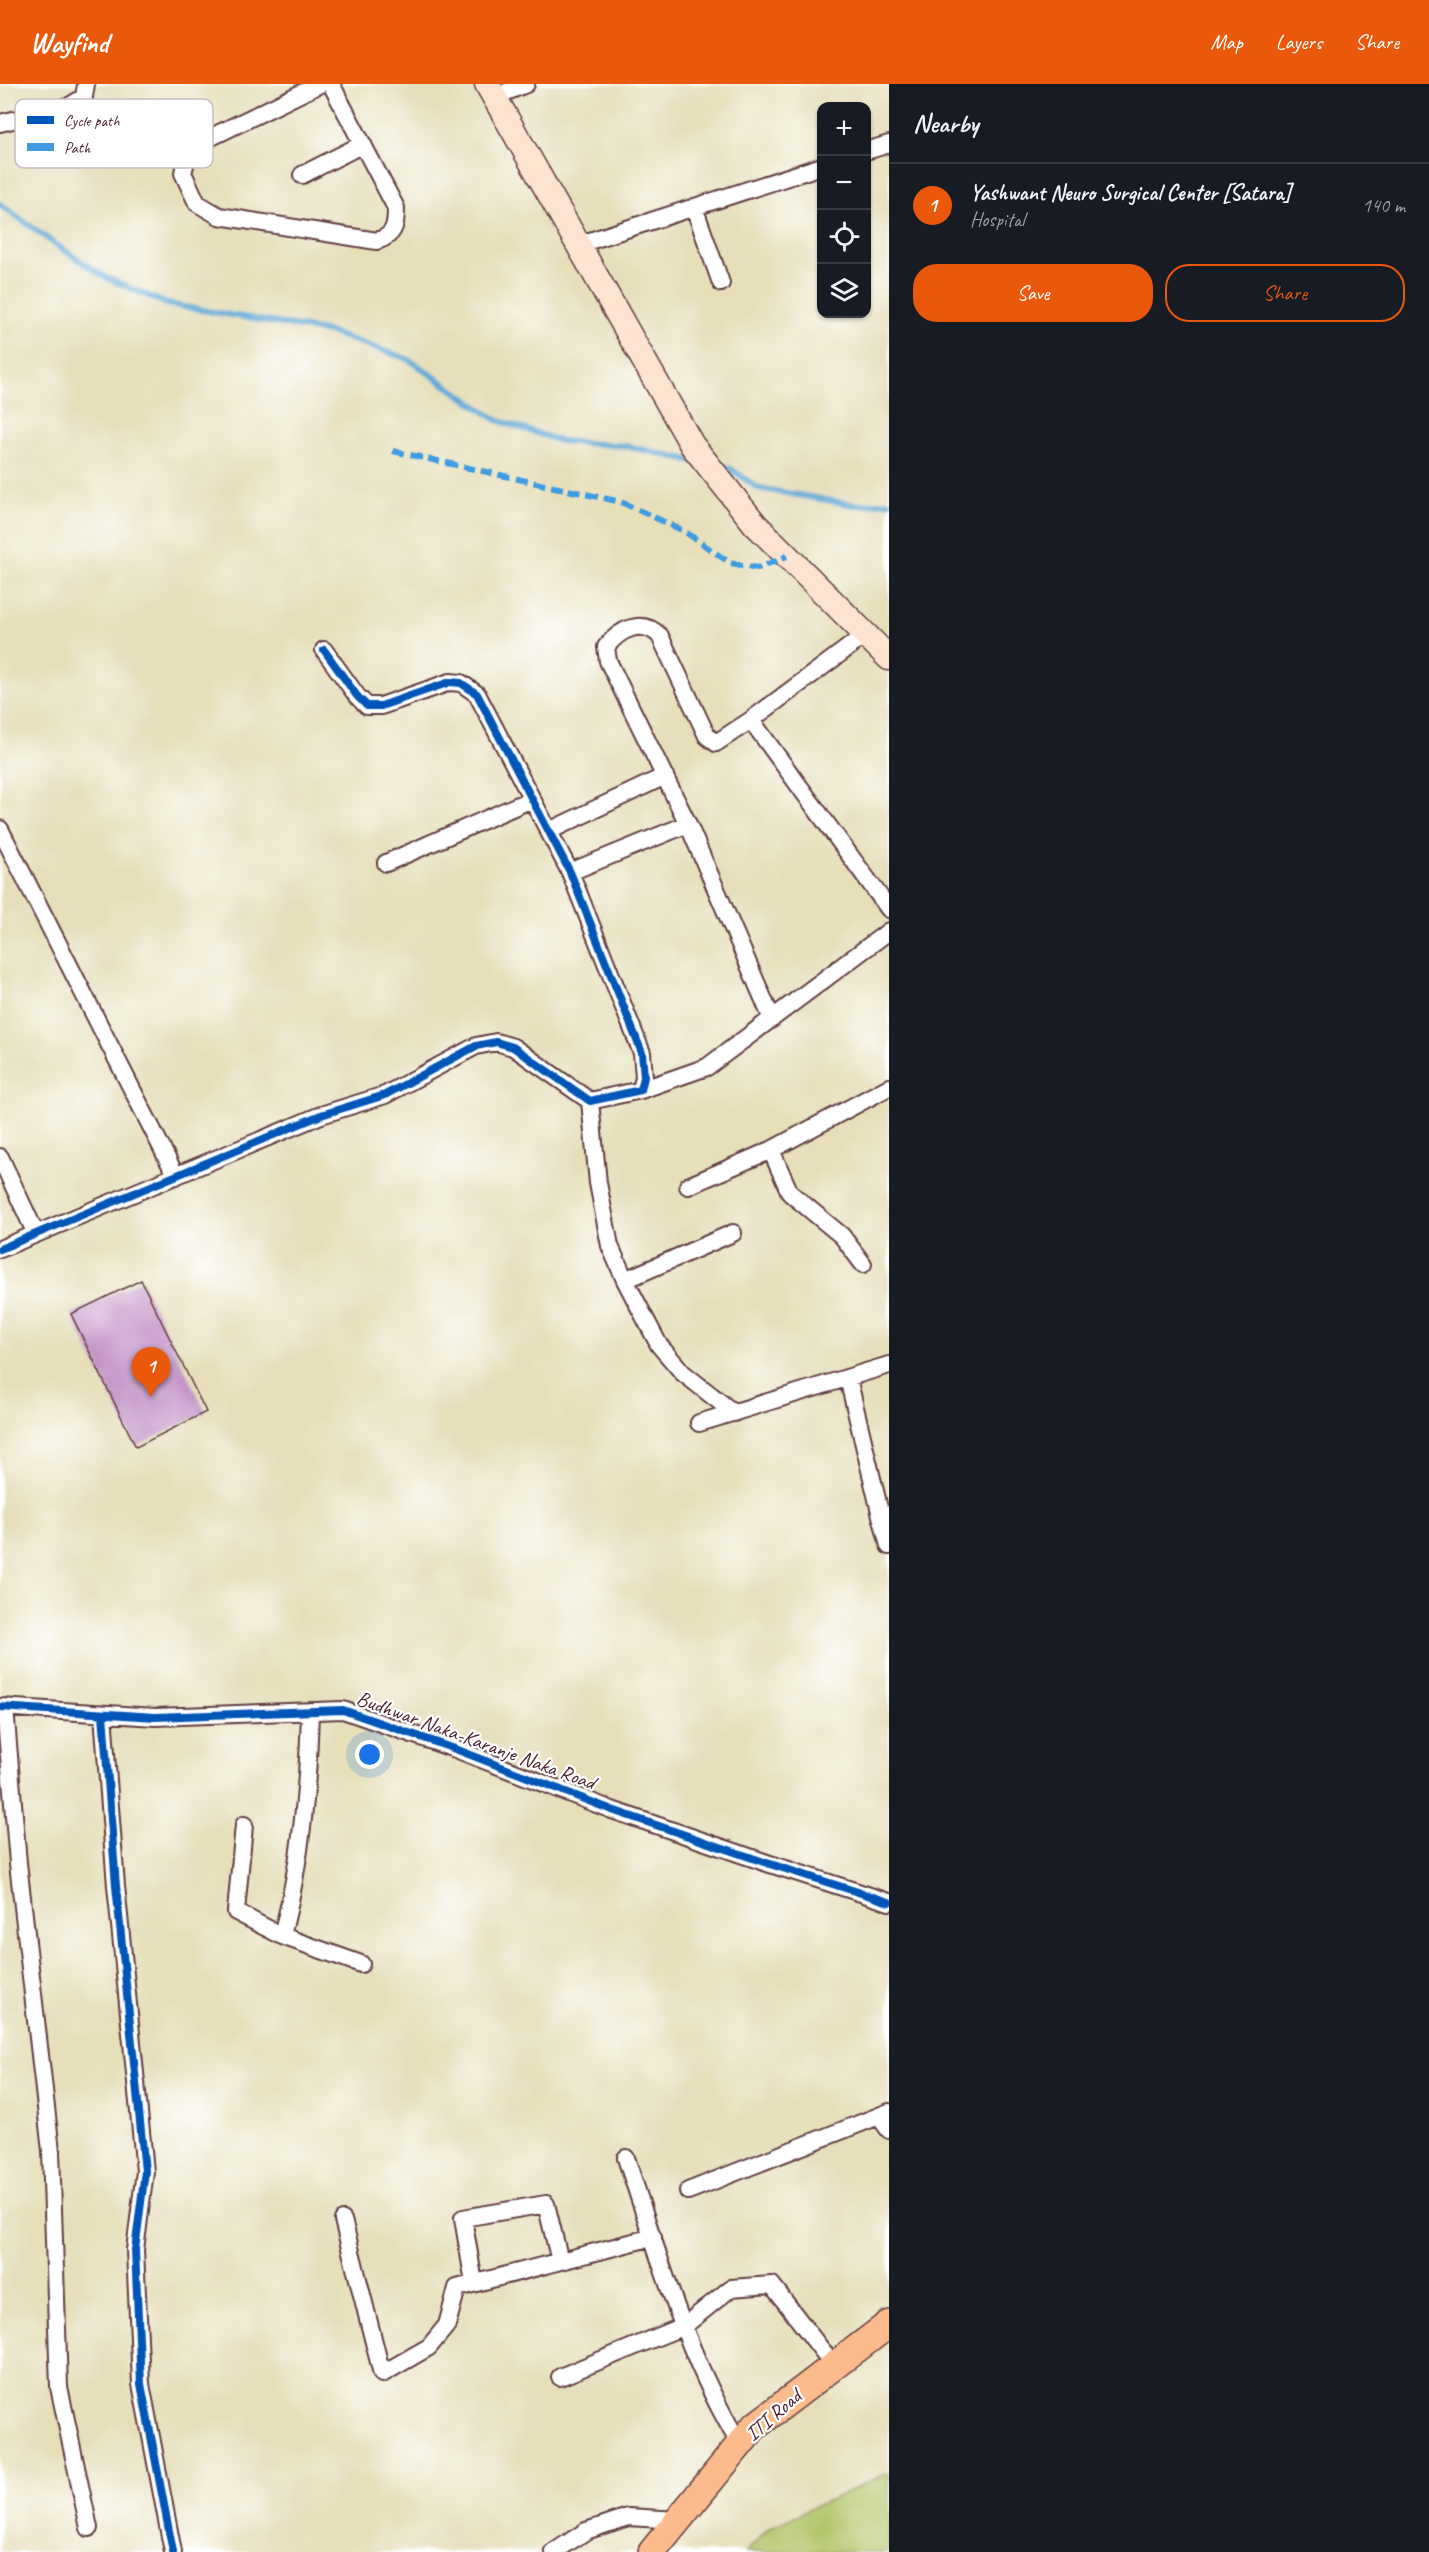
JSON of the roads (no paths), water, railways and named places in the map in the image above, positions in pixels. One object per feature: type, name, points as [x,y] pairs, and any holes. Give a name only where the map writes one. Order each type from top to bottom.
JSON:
[{"type":"main road","points":[[490,91],[692,445],[755,524],[889,658]]},
{"type":"main road","name":"ITI Road","points":[[652,2552],[754,2427],[889,2324]]},
{"type":"street","points":[[81,99],[84,97],[86,84]]},
{"type":"street","points":[[213,136],[320,84]]},
{"type":"street","points":[[184,168],[183,173],[197,203],[219,216],[377,241],[387,238],[393,232],[396,223],[396,208],[331,84]]},
{"type":"street","points":[[490,91],[526,84]]},
{"type":"street","points":[[0,123],[15,119]]},
{"type":"street","points":[[302,175],[363,144]]},
{"type":"street","points":[[871,150],[889,144]]},
{"type":"street","points":[[577,245],[817,168]]},
{"type":"street","points":[[694,207],[721,283]]},
{"type":"street","points":[[772,1020],[688,824],[608,661],[606,647],[611,640],[634,627],[648,626],[660,636],[707,736],[713,743],[719,742],[751,720],[865,635]]},
{"type":"street","points":[[324,650],[357,696],[367,706],[381,706],[450,682],[461,683],[477,694],[570,872],[642,1053],[644,1077],[641,1090]]},
{"type":"street","points":[[751,720],[889,909]]},
{"type":"street","points":[[549,831],[665,776]]},
{"type":"street","points":[[386,863],[531,799]]},
{"type":"street","points":[[570,872],[688,824]]},
{"type":"street","points":[[0,829],[176,1176]]},
{"type":"street","points":[[0,1249],[321,1115],[385,1095],[476,1046],[496,1042],[513,1047],[590,1101],[641,1090],[707,1067],[889,931]]},
{"type":"street","points":[[688,1186],[771,1150],[889,1087]]},
{"type":"street","points":[[590,1101],[598,1183],[610,1246],[659,1345],[683,1373],[734,1413]]},
{"type":"street","points":[[771,1150],[790,1193],[842,1236],[863,1264]]},
{"type":"street","points":[[0,1157],[36,1234]]},
{"type":"street","points":[[626,1280],[733,1233]]},
{"type":"street","points":[[699,1423],[889,1365]]},
{"type":"street","points":[[848,1378],[885,1515],[889,1546]]},
{"type":"street","points":[[2,1708],[51,2151],[59,2387],[88,2528]]},
{"type":"street","name":"Budhwar Naka-Karanje Naka Road","points":[[2,1708],[155,1717],[343,1710],[458,1750],[623,1814],[889,1902]]},
{"type":"street","points":[[282,1936],[296,1879],[308,1779],[310,1711]]},
{"type":"street","points":[[103,1714],[116,1886],[145,2171],[135,2250],[141,2384],[173,2552]]},
{"type":"street","points":[[244,1825],[236,1912],[282,1936],[361,1964]]},
{"type":"street","points":[[688,2192],[884,2114],[889,2130]]},
{"type":"street","points":[[626,2158],[698,2366],[717,2406],[733,2453]]},
{"type":"street","points":[[474,2283],[464,2218],[546,2204],[560,2261]]},
{"type":"street","points":[[343,2220],[382,2374],[429,2347],[447,2325],[457,2288],[653,2237]]},
{"type":"street","points":[[560,2377],[684,2326],[731,2288],[772,2285],[834,2366]]},
{"type":"street","points":[[554,2552],[586,2531],[628,2517],[681,2517]]},
{"type":"waterway","points":[[0,204],[105,277],[167,304],[329,332],[408,359],[497,420],[560,441],[627,446],[693,461]]},
{"type":"waterway","points":[[718,466],[731,469],[758,488],[855,505],[889,502]]},
{"type":"place","name":"Yashwant Neuro Surgical Center [Satara]","points":[[151,1397]]}]
